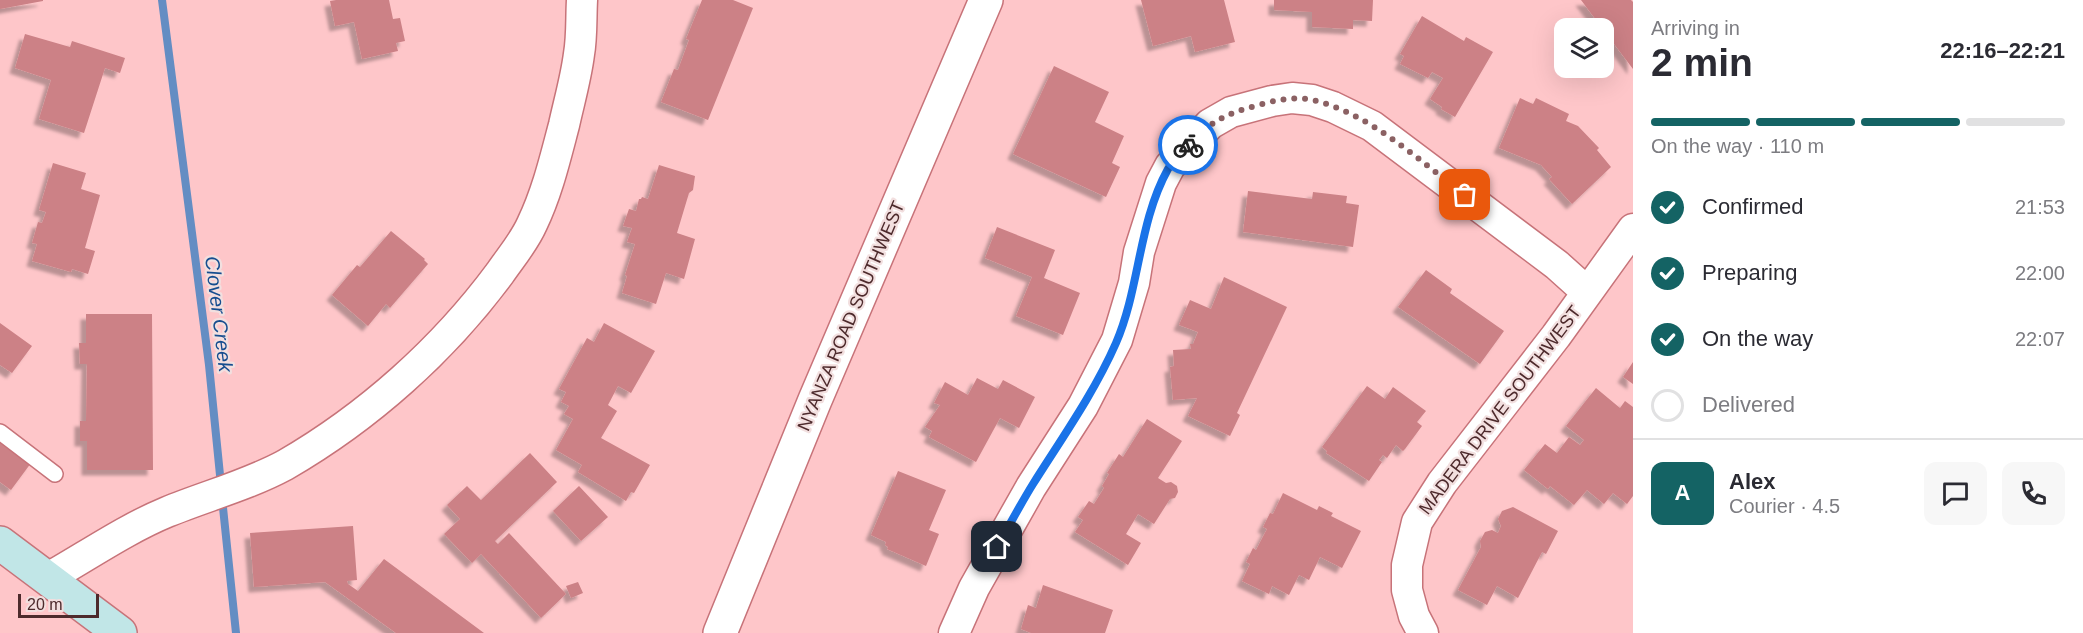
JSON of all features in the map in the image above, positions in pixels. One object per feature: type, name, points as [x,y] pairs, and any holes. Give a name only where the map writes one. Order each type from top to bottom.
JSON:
[{"type":"main road","points":[[0,543],[120,633]]},
{"type":"street","points":[[48,578],[165,513],[262,476],[324,439],[375,402],[414,369],[450,333],[490,285],[518,248],[531,226],[553,166],[580,53],[582,0]]},
{"type":"street","name":"NYANZA ROAD SOUTHWEST","points":[[720,633],[815,400],[986,0]]},
{"type":"street","name":"MADERA DRIVE SOUTHWEST","points":[[954,633],[980,577],[1032,487],[1083,406],[1117,340],[1134,283],[1139,252],[1161,183],[1170,166],[1210,124],[1231,112],[1292,98],[1312,100],[1333,107],[1372,126],[1557,265],[1587,292]]},
{"type":"street","name":"MADERA DRIVE SOUTHWEST","points":[[1423,633],[1414,616],[1407,590],[1407,565],[1416,522],[1442,483],[1556,336],[1633,229]]},
{"type":"lane","points":[[0,432],[55,474]]},
{"type":"building","points":[[0,0],[43,0],[43,1],[0,9]]},
{"type":"building","points":[[389,0],[393,19],[400,18],[405,41],[396,43],[398,51],[362,59],[354,22],[335,26],[330,1]]},
{"type":"building","points":[[702,0],[733,0],[753,8],[708,120],[661,102],[674,69],[678,70],[689,40],[686,39]]},
{"type":"building","points":[[1141,0],[1224,0],[1235,42],[1195,52],[1191,36],[1153,46]]},
{"type":"building","points":[[1274,0],[1373,0],[1372,21],[1353,20],[1353,29],[1312,27],[1312,12],[1274,10]]},
{"type":"building","points":[[1581,0],[1631,0],[1633,2],[1633,69],[1614,44],[1614,18],[1595,18]]},
{"type":"building","points":[[1422,16],[1464,41],[1466,37],[1493,52],[1455,117],[1430,99],[1443,78],[1432,72],[1428,78],[1400,64],[1404,56],[1400,54]]},
{"type":"building","points":[[25,34],[70,47],[72,41],[125,58],[120,73],[105,68],[84,133],[39,119],[51,80],[15,68]]},
{"type":"building","points":[[1054,66],[1109,92],[1095,122],[1124,136],[1112,163],[1120,167],[1106,197],[1013,154]]},
{"type":"building","points":[[1520,98],[1533,104],[1536,98],[1569,114],[1566,121],[1578,126],[1599,148],[1597,150],[1611,167],[1572,204],[1549,179],[1552,177],[1541,165],[1499,148]]},
{"type":"building","points":[[53,163],[86,173],[81,189],[100,195],[85,248],[95,251],[88,274],[72,269],[71,272],[32,261],[37,244],[32,243],[38,222],[42,223],[46,212],[39,210]]},
{"type":"building","points":[[659,165],[695,176],[693,190],[689,193],[677,233],[695,239],[684,279],[666,273],[656,304],[622,293],[635,244],[627,242],[632,228],[623,226],[629,209],[636,211],[639,199],[642,197],[648,199]]},
{"type":"building","points":[[1248,191],[1312,199],[1313,192],[1347,196],[1346,203],[1359,205],[1353,247],[1243,232]]},
{"type":"building","points":[[997,227],[1055,250],[1044,278],[1080,293],[1063,335],[1016,316],[1032,277],[985,258]]},
{"type":"building","points":[[391,231],[428,264],[390,308],[386,304],[368,326],[332,295],[357,265],[360,267]]},
{"type":"building","points":[[1426,270],[1452,289],[1450,293],[1504,331],[1480,364],[1398,307]]},
{"type":"building","points":[[1224,277],[1287,307],[1237,413],[1240,415],[1230,436],[1188,416],[1197,398],[1173,400],[1170,367],[1174,366],[1173,350],[1191,349],[1190,344],[1193,344],[1198,332],[1179,325],[1190,300],[1211,309]]},
{"type":"building","points":[[86,314],[152,314],[153,470],[87,470],[87,441],[80,441],[80,421],[86,421],[87,364],[80,364],[79,343],[86,343]]},
{"type":"building","points":[[0,323],[32,346],[12,373],[0,365]]},
{"type":"building","points":[[604,323],[655,351],[631,393],[618,386],[608,405],[617,411],[601,438],[650,465],[634,493],[631,492],[626,501],[578,472],[582,465],[556,450],[573,419],[564,414],[569,406],[561,402],[566,392],[559,389],[587,338],[594,342]]},
{"type":"building","points":[[1633,362],[1633,384],[1623,377]]},
{"type":"building","points":[[977,378],[998,389],[1003,380],[1035,397],[1019,428],[1000,418],[976,462],[929,437],[932,431],[925,427],[940,405],[934,403],[945,382],[968,395]]},
{"type":"building","points":[[1367,386],[1385,399],[1393,387],[1426,411],[1417,422],[1422,426],[1405,449],[1403,451],[1396,445],[1387,458],[1383,455],[1379,460],[1382,462],[1369,481],[1326,453],[1327,451],[1322,447]]},
{"type":"building","points":[[1596,388],[1620,408],[1625,401],[1633,407],[1633,496],[1627,504],[1613,493],[1604,504],[1587,490],[1574,505],[1550,486],[1548,489],[1524,470],[1545,444],[1557,453],[1569,437],[1580,445],[1584,440],[1566,426]]},
{"type":"building","points":[[1147,419],[1182,441],[1158,478],[1177,486],[1178,492],[1175,498],[1170,499],[1154,524],[1138,514],[1126,534],[1141,543],[1128,565],[1075,532],[1083,520],[1078,517],[1089,501],[1094,504],[1104,488],[1102,486],[1109,474],[1107,473],[1119,454],[1123,457]]},
{"type":"building","points":[[0,440],[31,463],[11,490],[0,482]]},
{"type":"building","points":[[530,453],[557,482],[495,541],[498,544],[509,533],[566,594],[541,618],[481,554],[472,563],[444,534],[460,519],[447,505],[467,486],[481,500]]},
{"type":"building","points":[[898,471],[946,490],[929,530],[939,534],[926,566],[887,549],[886,542],[871,535]]},
{"type":"building","points":[[579,486],[608,517],[581,541],[553,511]]},
{"type":"building","points":[[1283,493],[1317,510],[1319,506],[1333,513],[1331,516],[1361,531],[1342,568],[1320,557],[1309,580],[1299,575],[1289,595],[1272,586],[1269,594],[1242,581],[1250,564],[1246,562],[1253,548],[1256,550],[1267,529],[1263,527],[1270,513],[1273,514]]},
{"type":"building","points":[[1513,507],[1558,531],[1546,554],[1542,552],[1518,598],[1497,586],[1487,605],[1458,590],[1481,547],[1480,541],[1485,532],[1492,530],[1498,533],[1501,526],[1498,519],[1502,511]]},
{"type":"building","points":[[353,526],[357,580],[347,581],[348,584],[358,591],[384,559],[484,633],[396,633],[325,582],[254,587],[250,533]]},
{"type":"building","points":[[578,582],[583,593],[571,598],[566,586]]},
{"type":"building","points":[[1043,585],[1113,610],[1105,633],[1031,633],[1021,629],[1028,605],[1036,608]]},
{"type":"waterway","name":"Clover Creek","points":[[162,0],[209,365],[221,485]]},
{"type":"waterway","name":"Clover Creek","points":[[222,498],[236,633]]},
{"type":"way so far","points":[[1188,145],[1210,124],[1231,112],[1292,98],[1312,100],[1333,107],[1372,126],[1465,195]]},
{"type":"route","points":[[997,547],[1083,406],[1117,340],[1134,283],[1139,252],[1161,183],[1170,166],[1188,145]]}]
